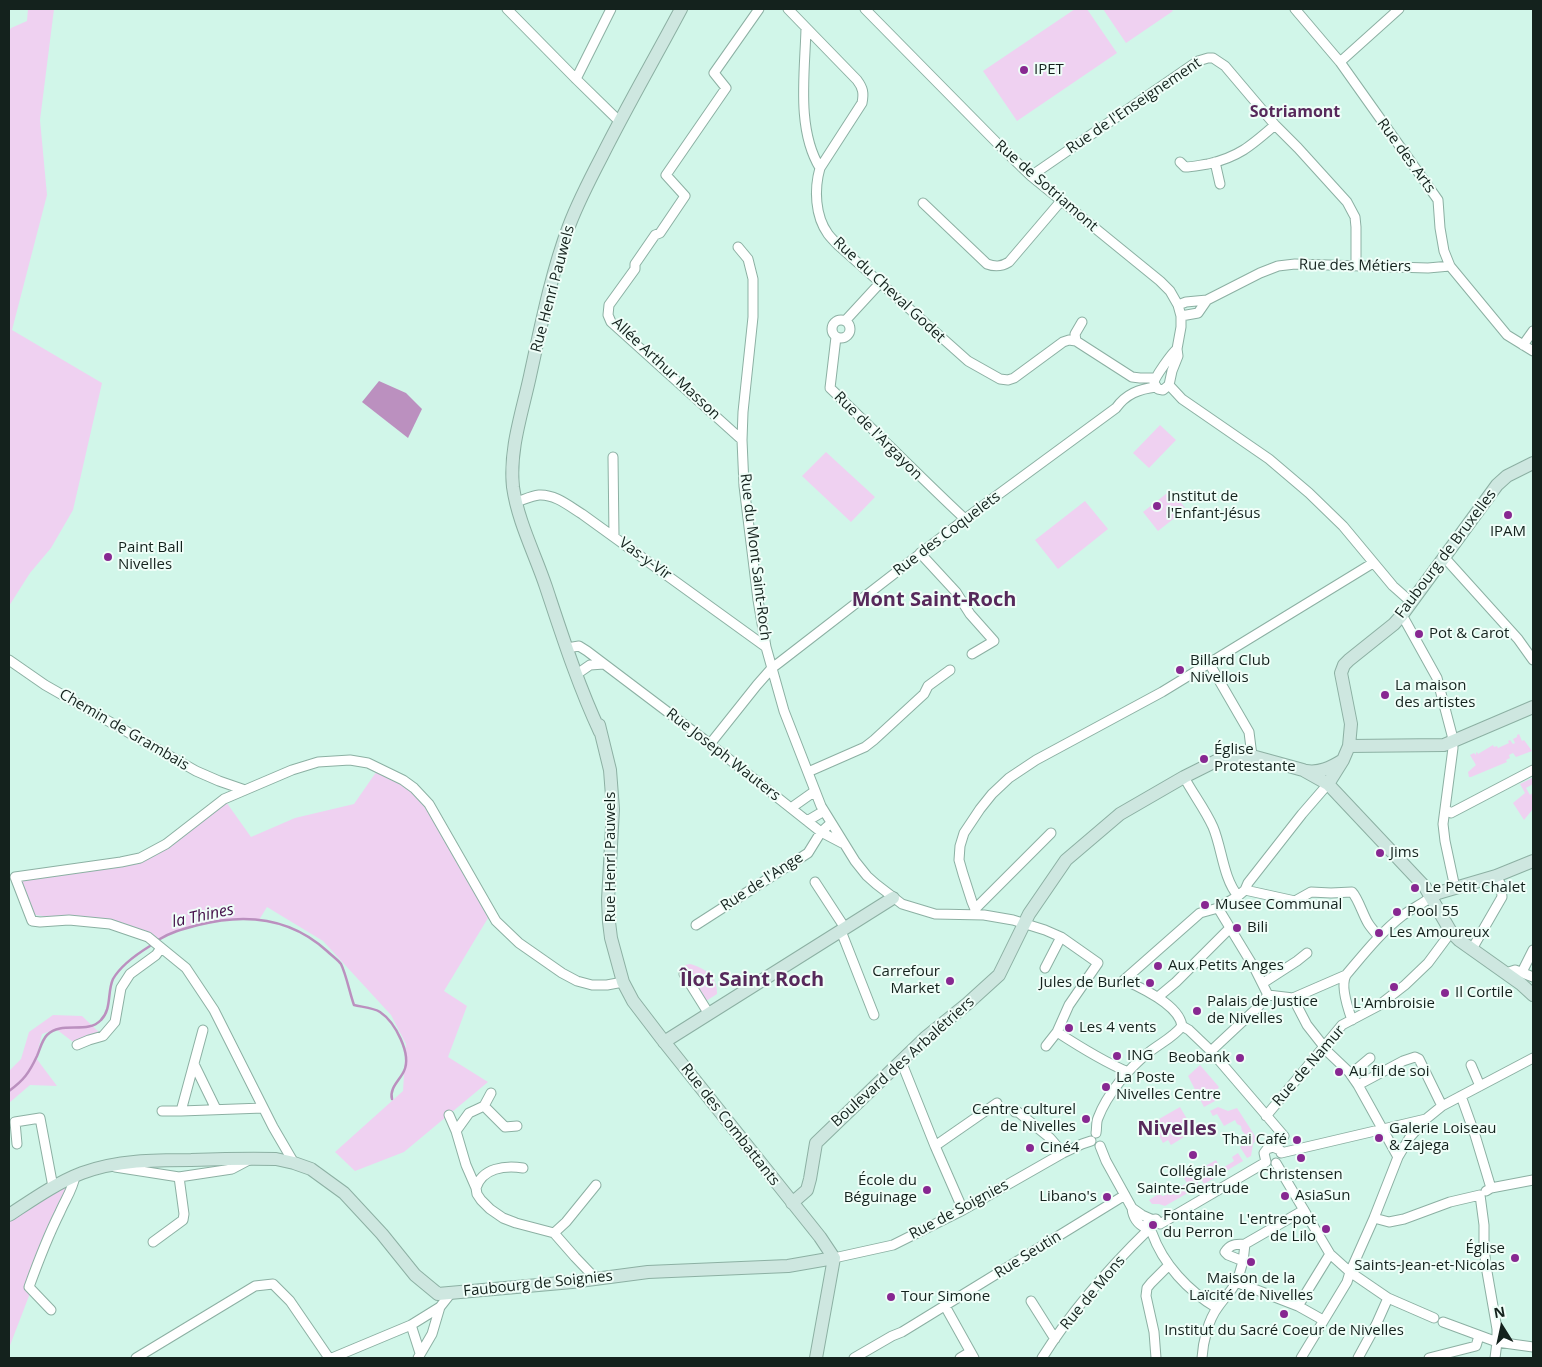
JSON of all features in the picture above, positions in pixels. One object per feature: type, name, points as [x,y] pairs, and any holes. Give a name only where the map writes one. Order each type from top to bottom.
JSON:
[{"type":"main road","name":"Rue Henri Pauwels","points":[[625,986],[611,938],[608,900],[613,809],[610,770],[600,732],[569,647],[553,611],[516,502],[512,467],[514,444],[555,272],[566,235],[582,196],[620,121],[681,9]]},
{"type":"main road","name":"Faubourg de Bruxelles","points":[[1328,784],[1343,760],[1349,746],[1351,724],[1342,683],[1344,666],[1402,615],[1497,485],[1507,476],[1533,462]]},
{"type":"main road","points":[[1349,746],[1444,745],[1533,707]]},
{"type":"main road","name":"Boulevard des Arbalétriers","points":[[792,1203],[807,1190],[816,1144],[925,1038],[967,1004],[998,975],[1029,914],[1066,860],[1120,814],[1184,777],[1224,757],[1252,756],[1303,770]]},
{"type":"main road","points":[[1303,770],[1316,773],[1343,760]]},
{"type":"main road","points":[[1303,770],[1328,784],[1415,876],[1431,897],[1451,932],[1459,940],[1521,984],[1533,995]]},
{"type":"main road","points":[[1431,897],[1496,876],[1533,861]]},
{"type":"main road","points":[[664,1042],[893,898]]},
{"type":"main road","name":"Rue des Combattants","points":[[625,986],[633,1001],[664,1042],[820,1237],[834,1258]]},
{"type":"main road","name":"Faubourg de Soignies","points":[[9,1215],[53,1187],[75,1176],[108,1166],[153,1161],[276,1159],[311,1170],[344,1193],[382,1234],[415,1275],[438,1294],[572,1282],[648,1272],[788,1266],[834,1258]]},
{"type":"main road","points":[[816,1358],[834,1258]]},
{"type":"street","points":[[506,9],[576,80],[620,121]]},
{"type":"street","points":[[576,80],[611,9]]},
{"type":"street","name":"Allée Arthur Masson","points":[[742,440],[611,322],[608,315],[609,305],[635,269],[635,264],[655,235],[660,233],[685,196],[666,175],[726,88],[714,73],[759,9]]},
{"type":"street","name":"Rue du Cheval Godet","points":[[788,9],[857,80],[864,94],[862,104],[820,168],[816,188],[818,207],[827,232],[839,246],[968,361],[1000,379],[1008,380],[1014,378],[1064,342],[1069,340],[1076,341]]},
{"type":"street","name":"Rue de Sotriamont","points":[[865,9],[1031,176],[1170,291],[1178,305],[1182,327],[1177,349],[1178,356],[1169,382]]},
{"type":"street","name":"Rue des Arts","points":[[1295,9],[1340,62],[1438,200],[1444,251],[1450,266],[1507,335],[1529,348]]},
{"type":"street","points":[[1340,62],[1399,9]]},
{"type":"street","points":[[806,28],[804,78],[806,126],[811,150],[820,168]]},
{"type":"street","name":"Rue de l'Enseignement","points":[[1031,176],[1198,61],[1214,58],[1225,66],[1275,125],[1347,202],[1352,210],[1356,227],[1356,266]]},
{"type":"street","points":[[1180,162],[1185,167],[1191,167],[1215,162],[1240,153],[1250,147],[1275,125]]},
{"type":"street","points":[[1215,162],[1220,184]]},
{"type":"street","points":[[923,203],[987,264],[994,267],[1008,262],[1061,201]]},
{"type":"street","name":"Rue du Mont Saint-Roch","points":[[738,247],[748,260],[753,279],[753,326],[743,412],[742,440],[744,486],[758,600],[766,646],[784,711],[815,791],[824,811],[855,861],[867,876],[902,904],[935,914],[976,912],[1045,930],[1061,937],[1098,963],[1069,1005],[1057,1032]]},
{"type":"street","name":"Rue des Métiers","points":[[1207,300],[1246,279],[1278,266],[1309,263],[1428,268],[1450,266]]},
{"type":"street","name":"Rue de l'Argayon","points":[[880,283],[845,321],[850,328],[848,334],[842,338],[836,337],[830,388],[916,474],[965,519]]},
{"type":"street","points":[[1178,305],[1186,302],[1207,300]]},
{"type":"street","points":[[1181,316],[1198,313],[1207,300]]},
{"type":"street","points":[[1082,322],[1076,334],[1076,341],[1132,377],[1167,375],[1169,382],[1188,403],[1269,459],[1310,493],[1343,526],[1393,586],[1410,602]]},
{"type":"street","points":[[1529,348],[1533,331]]},
{"type":"street","name":"Rue de Sotriamont","points":[[1156,376],[1177,349]]},
{"type":"street","points":[[1156,376],[1154,383],[1156,388],[1163,390],[1169,382]]},
{"type":"street","points":[[1132,377],[1135,386],[1142,389]]},
{"type":"street","name":"Rue des Coquelets","points":[[710,744],[772,668],[920,553],[1116,408],[1126,397],[1142,389],[1156,388]]},
{"type":"street","points":[[612,457],[614,536]]},
{"type":"street","name":"Vas-y-Vir","points":[[516,502],[549,495],[562,501],[614,536],[766,646]]},
{"type":"street","points":[[920,553],[956,592],[970,614],[994,641],[972,654]]},
{"type":"street","points":[[1444,558],[1518,639],[1533,660]]},
{"type":"street","points":[[1051,833],[976,912],[959,860],[960,846],[964,833],[971,821],[992,794],[1009,778],[1036,760],[1128,711],[1209,664],[1373,563]]},
{"type":"street","points":[[1402,615],[1437,678],[1453,742],[1443,824],[1455,888]]},
{"type":"street","name":"Rue Joseph Wauters","points":[[569,647],[578,646],[604,664],[710,744],[821,832],[845,846]]},
{"type":"street","name":"Chemin de Grambais","points":[[9,660],[53,690],[196,771],[245,790]]},
{"type":"street","points":[[579,673],[590,665],[604,664]]},
{"type":"street","points":[[1209,664],[1249,732],[1252,756]]},
{"type":"street","points":[[808,772],[859,750],[874,740],[924,694],[928,686],[950,670]]},
{"type":"street","points":[[294,1164],[263,1108],[214,1010],[186,968],[148,937],[110,924],[68,920],[32,921],[15,877],[140,858],[166,844],[224,799],[292,770],[318,762],[350,760],[368,764],[403,780],[414,788],[429,804],[496,921],[519,943],[576,981],[592,985],[625,986]]},
{"type":"street","points":[[1444,809],[1451,813],[1533,770]]},
{"type":"street","points":[[1184,777],[1213,828],[1234,891],[1295,900],[1311,892],[1352,892],[1356,895],[1359,906],[1379,937]]},
{"type":"street","points":[[1182,1026],[1128,1072],[1097,1119],[1096,1140],[1132,1208],[1138,1224],[1149,1230],[1159,1229],[1160,1224],[1266,1162],[1276,1163],[1281,1159],[1278,1150],[1284,1136],[1211,1052],[1189,1030],[1182,1026],[1180,1020],[1168,1004],[1142,988],[1124,980],[1200,913],[1218,908],[1241,893],[1302,814],[1328,784]]},
{"type":"street","points":[[791,808],[815,791]]},
{"type":"street","points":[[807,821],[824,811]]},
{"type":"street","name":"Rue de l'Ange","points":[[696,925],[808,853],[821,832],[831,823]]},
{"type":"street","points":[[1472,949],[1502,897],[1501,885],[1496,876]]},
{"type":"street","points":[[816,882],[843,929],[874,1015]]},
{"type":"street","points":[[1268,995],[1293,998],[1346,975],[1379,937],[1403,916],[1431,897]]},
{"type":"street","points":[[1218,908],[1255,968],[1268,995]]},
{"type":"street","points":[[1158,997],[1230,928]]},
{"type":"street","points":[[1352,1020],[1378,1006],[1410,980],[1428,963],[1451,932]]},
{"type":"street","points":[[1045,968],[1061,937]]},
{"type":"street","points":[[77,1045],[103,1036],[116,1022],[121,988],[130,974],[156,955],[161,948]]},
{"type":"street","points":[[1522,972],[1533,950]]},
{"type":"street","points":[[1263,983],[1307,953]]},
{"type":"street","points":[[1506,973],[1515,970],[1533,977]]},
{"type":"street","points":[[684,974],[709,1014]]},
{"type":"street","name":"Rue de Namur","points":[[1266,1116],[1342,1025],[1352,1020],[1343,981],[1346,975]]},
{"type":"street","points":[[1211,1052],[1268,995]]},
{"type":"street","points":[[1293,998],[1307,1025],[1329,1053],[1351,1074],[1398,1157]]},
{"type":"street","points":[[181,1111],[203,1030]]},
{"type":"street","points":[[1046,1046],[1057,1032],[1108,1064],[1128,1072]]},
{"type":"street","points":[[1358,1085],[1403,1061],[1415,1057],[1419,1059],[1442,1106]]},
{"type":"street","points":[[1351,1074],[1370,1058]]},
{"type":"street","points":[[1301,1358],[1347,1282],[1398,1157],[1410,1137],[1426,1119],[1442,1106],[1533,1058]]},
{"type":"street","points":[[902,1061],[935,1146],[963,1210]]},
{"type":"street","points":[[194,1064],[216,1110]]},
{"type":"street","points":[[1471,1065],[1480,1086]]},
{"type":"street","points":[[456,1131],[469,1113],[484,1106],[491,1093]]},
{"type":"street","points":[[1461,1096],[1475,1135],[1490,1188]]},
{"type":"street","points":[[935,1146],[997,1103]]},
{"type":"street","points":[[484,1106],[505,1127],[517,1126]]},
{"type":"street","points":[[162,1111],[263,1108]]},
{"type":"street","points":[[1015,1112],[1018,1112],[1050,1138],[1063,1153]]},
{"type":"street","points":[[449,1115],[477,1194],[481,1200],[503,1218],[554,1233],[596,1279]]},
{"type":"street","points":[[17,1144],[15,1122],[40,1118],[53,1187]]},
{"type":"street","points":[[1266,1162],[1265,1151],[1270,1147],[1278,1150],[1426,1119]]},
{"type":"street","name":"Rue de Soignies","points":[[834,1258],[894,1245],[963,1210],[1063,1153],[1096,1140]]},
{"type":"street","points":[[108,1166],[179,1176],[232,1169],[250,1159]]},
{"type":"street","points":[[1276,1163],[1330,1254],[1350,1272],[1388,1298],[1439,1320],[1497,1342],[1533,1347]]},
{"type":"street","points":[[476,1188],[479,1180],[492,1170],[506,1167],[523,1168]]},
{"type":"street","points":[[52,1310],[29,1287],[60,1211],[73,1185],[75,1176]]},
{"type":"street","points":[[153,1242],[183,1220],[184,1214],[179,1176]]},
{"type":"street","points":[[1374,1218],[1389,1222],[1404,1219],[1450,1202],[1480,1195],[1490,1188],[1533,1180]]},
{"type":"street","points":[[554,1233],[566,1222],[596,1185]]},
{"type":"street","name":"Rue Seutin","points":[[854,1358],[902,1332],[1125,1195]]},
{"type":"street","points":[[1480,1195],[1486,1266],[1497,1329],[1495,1358]]},
{"type":"street","points":[[1132,1208],[1142,1215],[1156,1219],[1160,1224]]},
{"type":"street","points":[[1243,1261],[1225,1252],[1234,1244],[1245,1244],[1304,1210]]},
{"type":"street","points":[[1151,1219],[1147,1221],[1149,1230],[1169,1264],[1194,1293],[1217,1308]]},
{"type":"street","name":"Rue de Mons","points":[[1042,1358],[1081,1303],[1117,1262],[1149,1230]]},
{"type":"street","points":[[1202,1358],[1206,1333],[1217,1308],[1236,1282],[1243,1261],[1245,1244]]},
{"type":"street","points":[[1298,1306],[1330,1254]]},
{"type":"street","points":[[1156,1358],[1154,1332],[1146,1296],[1147,1288],[1169,1264]]},
{"type":"street","points":[[1236,1282],[1298,1306],[1323,1320]]},
{"type":"street","points":[[136,1358],[255,1286],[272,1284],[290,1301],[330,1358],[411,1325],[440,1307],[451,1293]]},
{"type":"street","points":[[1359,1358],[1388,1298]]},
{"type":"street","points":[[1031,1301],[1055,1339]]},
{"type":"street","points":[[945,1306],[972,1355],[960,1358]]},
{"type":"street","points":[[419,1355],[432,1334],[440,1307]]},
{"type":"street","points":[[411,1325],[419,1355]]},
{"type":"street","points":[[1428,1358],[1472,1348],[1476,1346],[1479,1336]]},
{"type":"shaded area","points":[[28,9],[54,9],[40,120],[47,195],[12,330],[102,383],[73,510],[51,548],[30,573],[9,606],[9,31],[11,28],[27,21]]},
{"type":"shaded area","points":[[1075,9],[1087,9],[1117,53],[1017,121],[983,71]]},
{"type":"shaded area","points":[[1103,9],[1171,9],[1173,11],[1126,43]]},
{"type":"shaded area","points":[[379,381],[406,393],[422,409],[408,438],[362,402]]},
{"type":"shaded area","points":[[1160,425],[1176,440],[1149,468],[1133,453]]},
{"type":"shaded area","points":[[826,452],[875,497],[851,522],[802,476]]},
{"type":"shaded area","points":[[1171,490],[1186,509],[1158,531],[1143,512]]},
{"type":"shaded area","points":[[1085,501],[1108,529],[1058,569],[1035,540]]},
{"type":"shaded area","points":[[1519,734],[1522,741],[1524,740],[1532,751],[1516,757],[1513,753],[1509,755],[1510,758],[1506,760],[1507,762],[1469,777],[1468,772],[1476,765],[1470,755],[1474,753],[1476,755],[1477,752],[1478,754],[1493,745],[1498,748],[1509,743],[1508,741],[1510,740],[1513,744],[1515,743],[1513,739]]},
{"type":"shaded area","points":[[379,768],[425,798],[488,918],[444,991],[467,1006],[448,1057],[488,1082],[404,1152],[355,1171],[335,1152],[403,1091],[406,1044],[391,1015],[323,941],[267,907],[259,920],[226,919],[175,932],[158,940],[110,924],[29,914],[15,877],[140,858],[224,799],[251,837],[295,818],[354,804]]},
{"type":"shaded area","points":[[1532,778],[1533,784],[1526,788],[1530,795],[1533,793],[1533,809],[1524,820],[1513,803],[1525,793],[1520,784]]},
{"type":"shaded area","points":[[690,964],[710,974],[717,988],[717,994],[706,1001],[687,970],[685,965]]},
{"type":"shaded area","points":[[53,1015],[82,1016],[103,1036],[77,1045],[56,1029],[42,1034],[36,1058],[57,1086],[30,1085],[9,1103],[9,1071],[21,1059],[29,1032]]},
{"type":"shaded area","points":[[1200,1065],[1219,1087],[1215,1093],[1215,1101],[1204,1107],[1188,1076]]},
{"type":"shaded area","points":[[1180,1107],[1194,1131],[1171,1145],[1168,1140],[1163,1143],[1152,1123]]},
{"type":"shaded area","points":[[1218,1107],[1228,1111],[1237,1108],[1257,1139],[1253,1144],[1251,1156],[1247,1158],[1240,1147],[1249,1140],[1243,1136],[1245,1134],[1241,1126],[1235,1120],[1224,1126],[1217,1114],[1213,1116],[1210,1111]]},
{"type":"shaded area","points":[[1238,1153],[1243,1161],[1204,1184],[1196,1171],[1216,1160],[1221,1169],[1234,1161],[1232,1157]]},
{"type":"shaded area","points":[[1192,1173],[1200,1186],[1165,1206],[1152,1204],[1149,1200],[1160,1193],[1164,1196],[1166,1193],[1164,1191],[1169,1187],[1173,1193],[1182,1188],[1187,1183],[1184,1178]]},
{"type":"shaded area","points":[[75,1176],[9,1348],[9,1215]]},
{"type":"waterway","name":"la Thines","points":[[158,940],[182,929],[233,919],[250,919],[282,925],[298,931],[313,940],[341,964],[354,1005],[380,1012],[391,1023],[401,1039],[406,1056],[406,1064],[404,1071],[393,1088],[392,1099]]},
{"type":"waterway","name":"la Thines","points":[[9,1091],[29,1072],[47,1035],[60,1028],[89,1027],[101,1020],[107,1011],[111,984],[116,974],[130,960],[150,946]]},
{"type":"place","name":"IPET","points":[[1024,70]]},
{"type":"place","name":"Institut de l'Enfant-Jésus","points":[[1157,506]]},
{"type":"place","name":"IPAM","points":[[1508,515]]},
{"type":"place","name":"Paint Ball Nivelles","points":[[108,557]]},
{"type":"place","name":"Pot & Carot","points":[[1419,634]]},
{"type":"place","name":"Billard Club Nivellois","points":[[1180,670]]},
{"type":"place","name":"La maison des artistes","points":[[1385,695]]},
{"type":"place","name":"Église Protestante","points":[[1204,759]]},
{"type":"place","name":"Jims","points":[[1380,853]]},
{"type":"place","name":"Le Petit Chalet","points":[[1415,888]]},
{"type":"place","name":"Musee Communal","points":[[1205,905]]},
{"type":"place","name":"Pool 55","points":[[1397,912]]},
{"type":"place","name":"Bili","points":[[1237,928]]},
{"type":"place","name":"Les Amoureux","points":[[1379,933]]},
{"type":"place","name":"Aux Petits Anges","points":[[1158,966]]},
{"type":"place","name":"Carrefour Market","points":[[950,981]]},
{"type":"place","name":"Jules de Burlet","points":[[1150,983]]},
{"type":"place","name":"L'Ambroisie","points":[[1394,987]]},
{"type":"place","name":"Il Cortile","points":[[1445,993]]},
{"type":"place","name":"Palais de Justice de Nivelles","points":[[1197,1011]]},
{"type":"place","name":"Les 4 vents","points":[[1069,1028]]},
{"type":"place","name":"ING","points":[[1117,1056]]},
{"type":"place","name":"Beobank","points":[[1240,1058]]},
{"type":"place","name":"Au fil de soi","points":[[1339,1072]]},
{"type":"place","name":"La Poste Nivelles Centre","points":[[1106,1087]]},
{"type":"place","name":"Centre culturel de Nivelles","points":[[1086,1119]]},
{"type":"place","name":"Galerie Loiseau & Zajega","points":[[1379,1138]]},
{"type":"place","name":"Thai Café","points":[[1297,1140]]},
{"type":"place","name":"Ciné4","points":[[1030,1148]]},
{"type":"place","name":"Collégiale Sainte-Gertrude","points":[[1193,1155]]},
{"type":"place","name":"Christensen","points":[[1301,1158]]},
{"type":"place","name":"École du Béguinage","points":[[927,1190]]},
{"type":"place","name":"AsiaSun","points":[[1285,1196]]},
{"type":"place","name":"Libano's","points":[[1107,1197]]},
{"type":"place","name":"Fontaine du Perron","points":[[1153,1225]]},
{"type":"place","name":"L'entre-pot de Lilo","points":[[1326,1229]]},
{"type":"place","name":"Église Saints-Jean-et-Nicolas","points":[[1515,1258]]},
{"type":"place","name":"Maison de la Laïcité de Nivelles","points":[[1251,1262]]},
{"type":"place","name":"Tour Simone","points":[[891,1297]]},
{"type":"place","name":"Institut du Sacré Coeur de Nivelles","points":[[1284,1314]]},
{"type":"district","name":"Sotriamont","points":[[1295,112]]},
{"type":"district","name":"Mont Saint-Roch","points":[[934,600]]},
{"type":"district","name":"Îlot Saint Roch","points":[[752,980]]},
{"type":"district","name":"Nivelles","points":[[1177,1129]]}]
